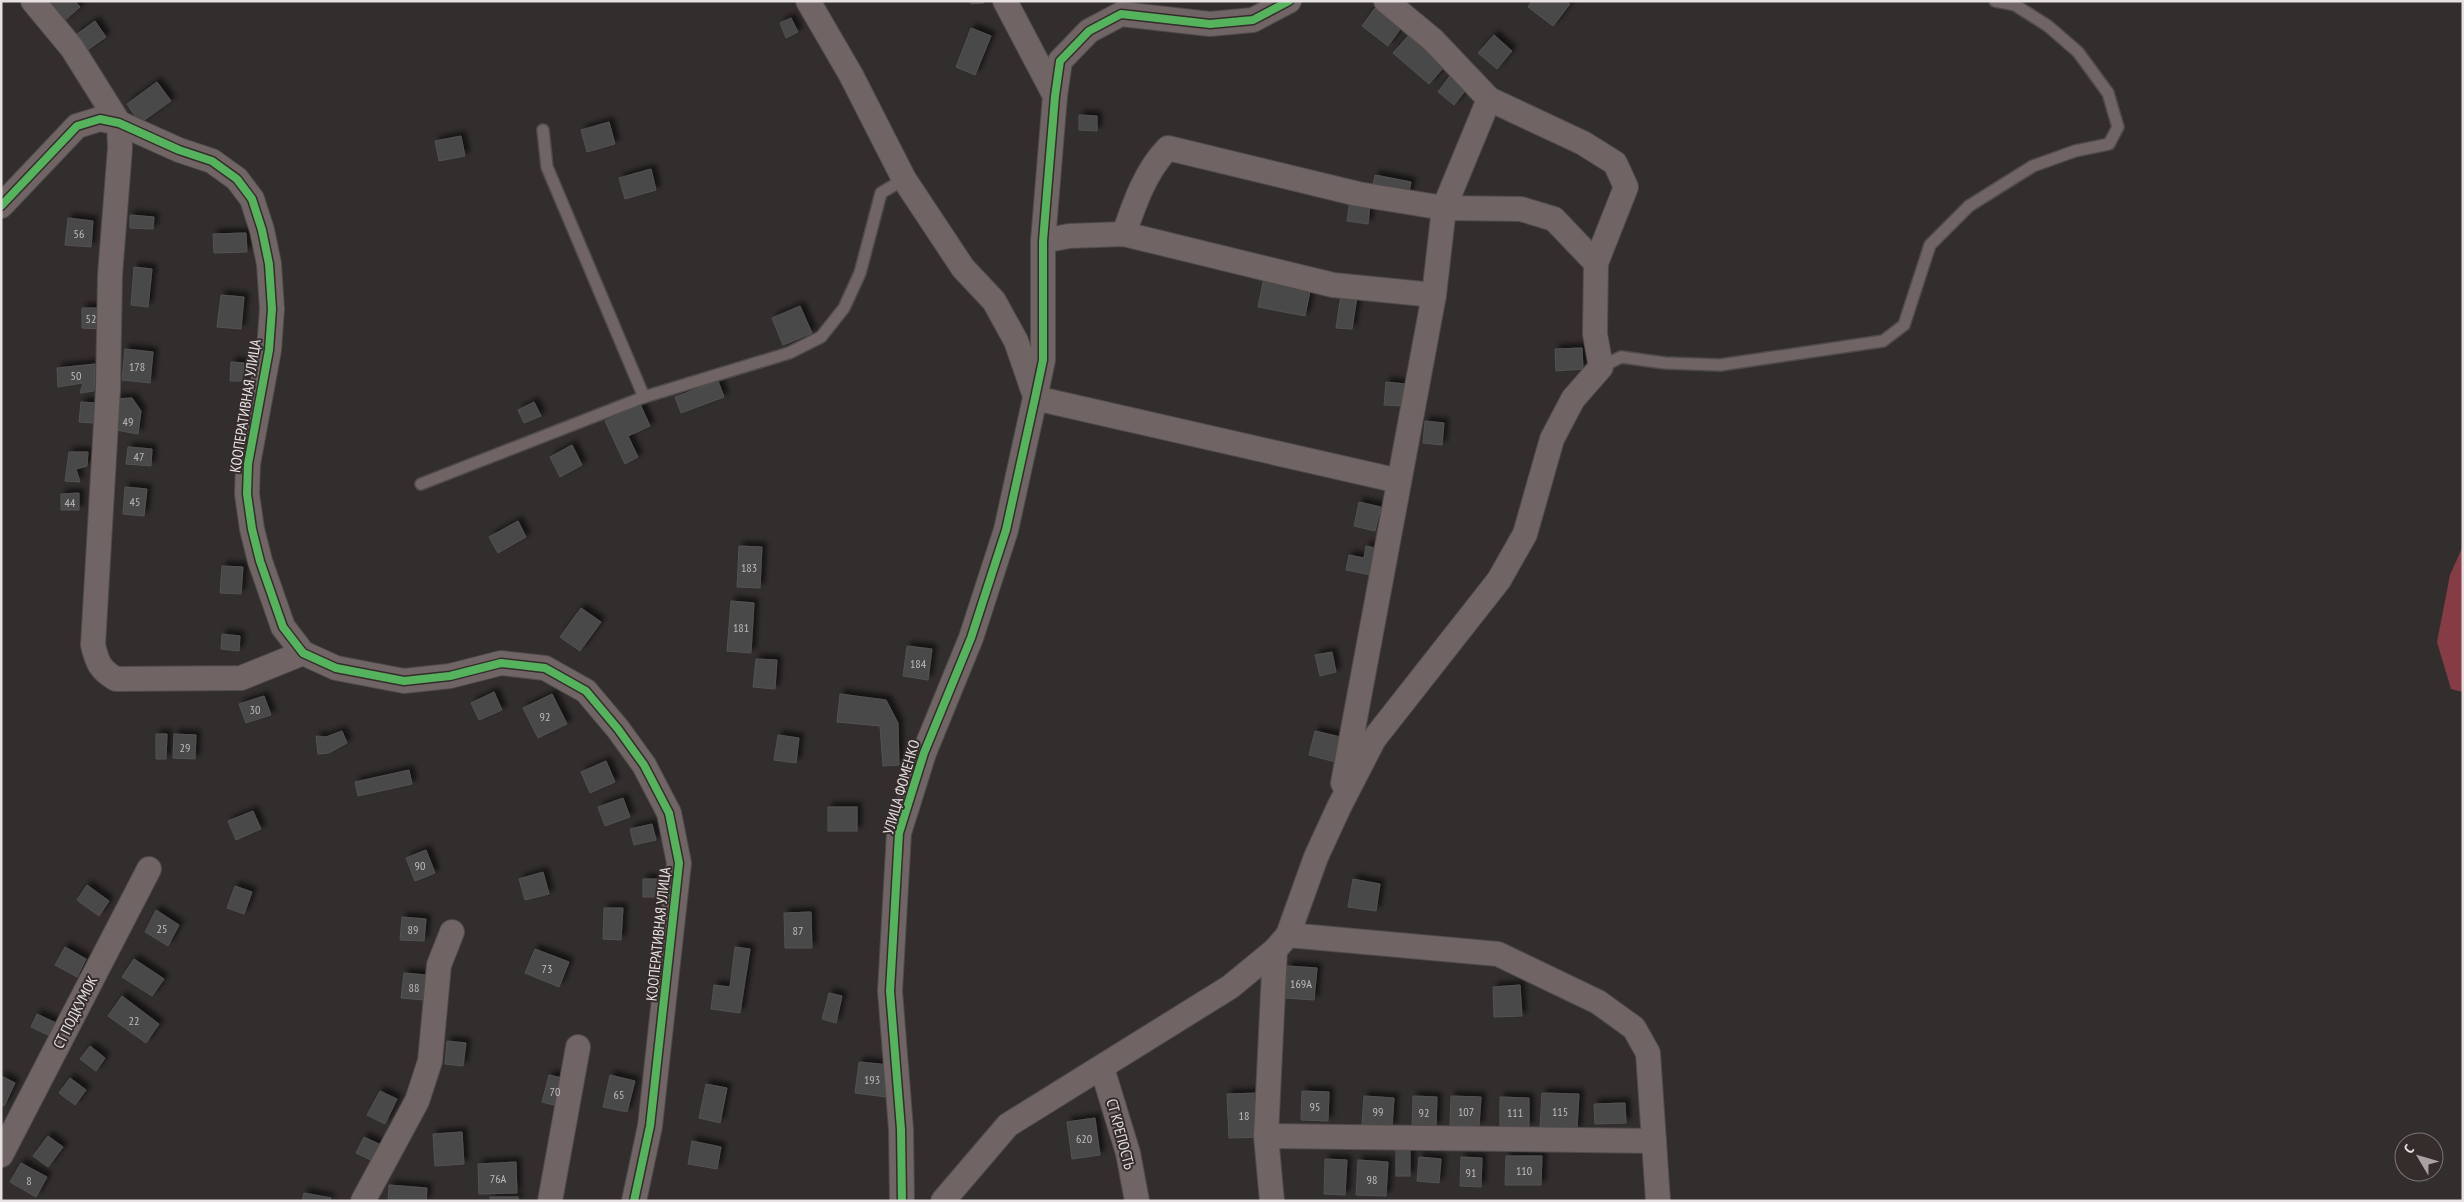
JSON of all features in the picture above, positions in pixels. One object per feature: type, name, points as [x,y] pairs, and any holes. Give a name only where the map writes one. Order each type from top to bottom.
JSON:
[{"type":"street","points":[[33,1],[72,48],[119,123],[120,148],[110,275],[108,389],[93,645],[96,661],[104,672],[116,679],[241,678],[303,652]]},
{"type":"street","points":[[808,1],[851,75],[904,179],[963,268],[994,301],[1016,341],[1035,398],[1399,480]]},
{"type":"street","points":[[1005,1],[1055,96]]},
{"type":"street","name":"УЛИЦА ФОМЕНКО","points":[[902,1201],[902,1128],[890,992],[899,833],[924,753],[971,638],[1006,530],[1043,360],[1043,241],[1055,96],[1060,61],[1089,31],[1122,14],[1210,24],[1253,20],[1289,1]]},
{"type":"street","points":[[1272,1201],[1266,1136],[1282,942],[1316,857],[1374,739],[1499,580],[1526,534],[1552,438],[1572,399],[1601,367],[1595,334],[1596,263],[1626,187],[1615,163],[1583,143],[1488,99],[1433,40],[1386,1]]},
{"type":"street","points":[[1339,807],[1434,295],[1444,208],[1488,99]]},
{"type":"street","name":"КООПЕРАТИВНАЯ УЛИЦА","points":[[1,206],[77,126],[100,118],[119,123],[179,150],[212,161],[237,179],[252,199],[262,230],[269,264],[272,309],[269,350],[248,464],[247,494],[252,529],[271,598],[283,627],[303,652],[336,668],[404,681],[450,676],[501,663],[545,668],[586,692],[618,729],[644,765],[669,813],[679,863],[650,1126],[634,1201]]},
{"type":"street","points":[[1124,234],[1130,216],[1156,161],[1168,148],[1358,194],[1444,208],[1521,209],[1554,219],[1596,263]]},
{"type":"street","points":[[1043,241],[1069,236],[1124,234],[1333,285],[1434,295]]},
{"type":"street","name":"СТ ПОДКУМОК","points":[[1,1155],[149,870]]},
{"type":"street","points":[[362,1201],[417,1101],[430,1061],[439,964],[452,932]]},
{"type":"street","points":[[943,1201],[1008,1125],[1230,988],[1282,942],[1498,954],[1598,1002],[1634,1028],[1648,1053],[1658,1201]]},
{"type":"street","points":[[550,1201],[578,1047]]},
{"type":"street","name":"СТ КРЕПОСТЬ","points":[[1102,1068],[1128,1153],[1137,1201]]},
{"type":"street","points":[[1266,1136],[1654,1141]]},
{"type":"lane","points":[[1601,367],[1621,356],[1666,363],[1720,365],[1883,340],[1904,325],[1930,245],[1969,206],[2033,166],[2074,151],[2109,144],[2118,127],[2108,92],[2078,52],[2048,26],[2015,5],[1995,1]]},
{"type":"lane","points":[[543,130],[547,168],[644,397]]},
{"type":"lane","points":[[421,484],[644,397],[789,353],[821,337],[844,308],[860,273],[881,192],[904,179]]},
{"type":"shaded area","points":[[2463,546],[2463,692],[2451,689],[2437,642],[2450,575]]},
{"type":"building","points":[[54,1],[75,1],[80,7],[64,21],[50,5]]},
{"type":"building","points":[[970,1],[983,1],[984,3],[971,4]]},
{"type":"building","points":[[1532,1],[1566,1],[1570,4],[1553,26],[1528,7]]},
{"type":"building","points":[[1375,8],[1401,28],[1388,46],[1362,26]]},
{"type":"building","points":[[791,18],[798,32],[786,38],[780,23]]},
{"type":"building","points":[[95,21],[106,37],[86,51],[76,35]]},
{"type":"building","points":[[971,28],[991,36],[975,75],[956,67]]},
{"type":"building","points":[[1494,35],[1512,51],[1497,69],[1478,53]]},
{"type":"building","points":[[1408,36],[1444,67],[1429,84],[1393,53]]},
{"type":"building","points":[[1452,73],[1469,86],[1454,105],[1438,92]]},
{"type":"building","points":[[157,82],[171,101],[140,123],[127,104]]},
{"type":"building","points":[[1079,115],[1097,116],[1097,131],[1079,130]]},
{"type":"building","points":[[609,122],[615,144],[587,152],[581,130]]},
{"type":"building","points":[[461,136],[465,156],[439,161],[435,141]]},
{"type":"building","points":[[651,169],[656,190],[625,199],[619,178]]},
{"type":"building","points":[[1375,175],[1411,182],[1408,197],[1372,189]]},
{"type":"building","points":[[1350,201],[1370,204],[1368,224],[1347,221]]},
{"type":"building","points":[[130,215],[154,217],[153,229],[130,228]]},
{"type":"building","points":[[68,218],[93,221],[91,247],[65,245]]},
{"type":"building","points":[[246,233],[247,252],[214,253],[213,234]]},
{"type":"building","points":[[134,267],[152,269],[148,307],[131,305]]},
{"type":"building","points":[[1264,277],[1311,286],[1305,316],[1258,307]]},
{"type":"building","points":[[221,295],[244,297],[241,329],[217,327]]},
{"type":"building","points":[[1341,295],[1357,297],[1352,329],[1336,328]]},
{"type":"building","points":[[800,306],[812,333],[783,345],[772,318]]},
{"type":"building","points":[[82,308],[101,308],[100,329],[82,328]]},
{"type":"building","points":[[1582,348],[1583,369],[1556,371],[1555,349]]},
{"type":"building","points":[[125,349],[153,352],[150,383],[122,380]]},
{"type":"building","points":[[231,362],[244,363],[243,381],[230,381]]},
{"type":"building","points":[[95,364],[94,391],[80,393],[83,383],[58,387],[57,368]]},
{"type":"building","points":[[718,381],[724,397],[681,413],[675,397]]},
{"type":"building","points":[[1386,382],[1405,384],[1403,406],[1384,405]]},
{"type":"building","points":[[132,398],[141,411],[138,434],[116,430],[116,399]]},
{"type":"building","points":[[81,402],[96,403],[94,423],[79,422]]},
{"type":"building","points":[[534,402],[541,416],[524,423],[518,410]]},
{"type":"building","points":[[640,404],[650,426],[628,436],[638,457],[625,464],[605,421]]},
{"type":"building","points":[[1425,421],[1444,423],[1442,445],[1423,443]]},
{"type":"building","points":[[572,445],[582,465],[560,477],[550,457]]},
{"type":"building","points":[[128,447],[152,449],[151,466],[126,464]]},
{"type":"building","points":[[69,452],[88,452],[87,466],[76,469],[80,482],[65,481]]},
{"type":"building","points":[[125,487],[147,489],[144,516],[123,514]]},
{"type":"building","points":[[79,493],[79,510],[61,510],[61,494]]},
{"type":"building","points":[[1359,502],[1381,507],[1375,531],[1354,526]]},
{"type":"building","points":[[518,521],[526,537],[498,553],[489,537]]},
{"type":"building","points":[[739,546],[762,547],[760,588],[737,587]]},
{"type":"building","points":[[1366,546],[1381,549],[1376,576],[1346,570],[1349,555],[1364,558]]},
{"type":"building","points":[[222,566],[243,567],[241,594],[220,593]]},
{"type":"building","points":[[731,601],[754,603],[751,653],[727,651]]},
{"type":"building","points":[[581,608],[601,622],[580,651],[560,637]]},
{"type":"building","points":[[222,634],[240,636],[239,651],[221,649]]},
{"type":"building","points":[[907,646],[932,649],[928,680],[903,676]]},
{"type":"building","points":[[1332,652],[1336,672],[1320,676],[1315,655]]},
{"type":"building","points":[[756,659],[777,660],[775,689],[753,687]]},
{"type":"building","points":[[494,692],[502,710],[479,720],[471,703]]},
{"type":"building","points":[[552,694],[567,724],[538,738],[523,708]]},
{"type":"building","points":[[840,694],[886,700],[898,723],[899,765],[883,766],[880,726],[837,722]]},
{"type":"building","points":[[264,696],[271,715],[246,723],[239,704]]},
{"type":"building","points":[[342,731],[347,743],[329,753],[318,754],[316,736],[326,737]]},
{"type":"building","points":[[1315,731],[1345,738],[1339,763],[1309,755]]},
{"type":"building","points":[[156,734],[167,734],[166,759],[156,759]]},
{"type":"building","points":[[174,734],[196,735],[195,759],[173,758]]},
{"type":"building","points":[[778,735],[799,738],[796,763],[774,760]]},
{"type":"building","points":[[606,761],[615,782],[590,793],[581,772]]},
{"type":"building","points":[[409,770],[412,784],[358,796],[355,782]]},
{"type":"building","points":[[623,798],[630,817],[605,826],[598,807]]},
{"type":"building","points":[[828,807],[857,807],[857,831],[828,831]]},
{"type":"building","points":[[253,811],[261,829],[236,840],[228,821]]},
{"type":"building","points":[[652,824],[656,840],[634,845],[630,829]]},
{"type":"building","points":[[426,850],[435,873],[415,881],[406,858]]},
{"type":"building","points":[[543,872],[549,894],[525,900],[519,879]]},
{"type":"building","points":[[643,879],[657,879],[658,897],[643,897]]},
{"type":"building","points":[[1353,879],[1380,884],[1376,911],[1348,907]]},
{"type":"building","points":[[87,885],[109,901],[99,916],[77,900]]},
{"type":"building","points":[[235,886],[252,892],[244,914],[227,908]]},
{"type":"building","points":[[604,908],[623,908],[621,940],[603,939]]},
{"type":"building","points":[[156,910],[179,925],[168,946],[145,932]]},
{"type":"building","points":[[811,912],[812,948],[785,948],[784,913]]},
{"type":"building","points":[[402,917],[426,919],[424,941],[400,940]]},
{"type":"building","points":[[65,947],[86,959],[77,977],[55,965]]},
{"type":"building","points":[[735,947],[750,949],[740,1013],[711,1009],[714,985],[730,987]]},
{"type":"building","points":[[535,949],[569,962],[559,987],[525,973]]},
{"type":"building","points":[[134,959],[164,979],[152,996],[122,977]]},
{"type":"building","points":[[1287,966],[1317,968],[1314,1000],[1285,998]]},
{"type":"building","points":[[404,973],[426,975],[424,1000],[401,998]]},
{"type":"building","points":[[1520,985],[1522,1016],[1494,1017],[1493,987]]},
{"type":"building","points":[[829,993],[842,996],[836,1023],[822,1019]]},
{"type":"building","points":[[122,996],[159,1024],[146,1043],[108,1016]]},
{"type":"building","points":[[37,1014],[56,1023],[50,1036],[31,1027]]},
{"type":"building","points":[[447,1041],[466,1043],[463,1066],[445,1064]]},
{"type":"building","points":[[90,1046],[105,1058],[96,1071],[80,1059]]},
{"type":"building","points":[[859,1062],[890,1065],[886,1097],[855,1093]]},
{"type":"building","points":[[549,1075],[567,1079],[561,1107],[542,1102]]},
{"type":"building","points":[[610,1075],[635,1081],[627,1112],[603,1107]]},
{"type":"building","points":[[1,1076],[15,1083],[4,1106],[1,1105]]},
{"type":"building","points":[[70,1078],[86,1090],[75,1105],[59,1093]]},
{"type":"building","points":[[706,1084],[727,1088],[720,1123],[699,1118]]},
{"type":"building","points":[[380,1091],[397,1099],[385,1124],[367,1115]]},
{"type":"building","points":[[1302,1091],[1329,1092],[1328,1121],[1301,1120]]},
{"type":"building","points":[[1259,1093],[1261,1137],[1229,1138],[1227,1094]]},
{"type":"building","points":[[1542,1093],[1579,1094],[1577,1130],[1540,1128]]},
{"type":"building","points":[[1364,1096],[1394,1098],[1392,1127],[1362,1125]]},
{"type":"building","points":[[1413,1096],[1437,1097],[1436,1127],[1412,1127]]},
{"type":"building","points":[[1451,1096],[1481,1097],[1479,1126],[1450,1125]]},
{"type":"building","points":[[1500,1097],[1529,1098],[1529,1127],[1500,1126]]},
{"type":"building","points":[[1625,1103],[1626,1123],[1595,1124],[1594,1104]]},
{"type":"building","points":[[1095,1118],[1100,1155],[1072,1159],[1067,1122]]},
{"type":"building","points":[[462,1132],[464,1164],[435,1166],[433,1134]]},
{"type":"building","points":[[48,1136],[63,1147],[48,1167],[33,1156]]},
{"type":"building","points":[[364,1137],[381,1145],[373,1161],[356,1153]]},
{"type":"building","points":[[692,1141],[721,1147],[717,1169],[688,1164]]},
{"type":"building","points":[[1396,1146],[1410,1146],[1410,1176],[1396,1176]]},
{"type":"building","points":[[1506,1156],[1542,1156],[1541,1185],[1505,1185]]},
{"type":"building","points":[[1419,1157],[1441,1159],[1439,1183],[1417,1181]]},
{"type":"building","points":[[1461,1157],[1482,1158],[1481,1187],[1460,1186]]},
{"type":"building","points":[[1325,1159],[1347,1160],[1345,1195],[1324,1194]]},
{"type":"building","points":[[1358,1160],[1388,1162],[1386,1196],[1356,1195]]},
{"type":"building","points":[[516,1162],[517,1193],[479,1194],[478,1164]]},
{"type":"building","points":[[21,1163],[47,1177],[36,1197],[10,1182]]},
{"type":"building","points":[[389,1185],[427,1188],[426,1201],[388,1201]]},
{"type":"building","points":[[304,1193],[331,1198],[330,1201],[302,1201]]},
{"type":"building","points":[[490,1197],[518,1197],[518,1201],[490,1201]]},
{"type":"cycle path","points":[[902,1201],[901,1129],[890,991],[899,833],[924,753],[971,638],[1006,530],[1043,360],[1043,241],[1055,96],[1060,61],[1089,31],[1121,14],[1210,24],[1253,20],[1289,1]]},
{"type":"cycle path","points":[[1,206],[77,126],[100,119],[119,123],[179,150],[212,161],[237,179],[252,199],[262,230],[269,264],[272,309],[269,350],[248,464],[247,494],[252,529],[260,561],[283,627],[303,653],[336,668],[404,681],[450,676],[501,663],[545,668],[586,691],[618,729],[644,765],[669,813],[679,863],[650,1126],[634,1201]]}]
